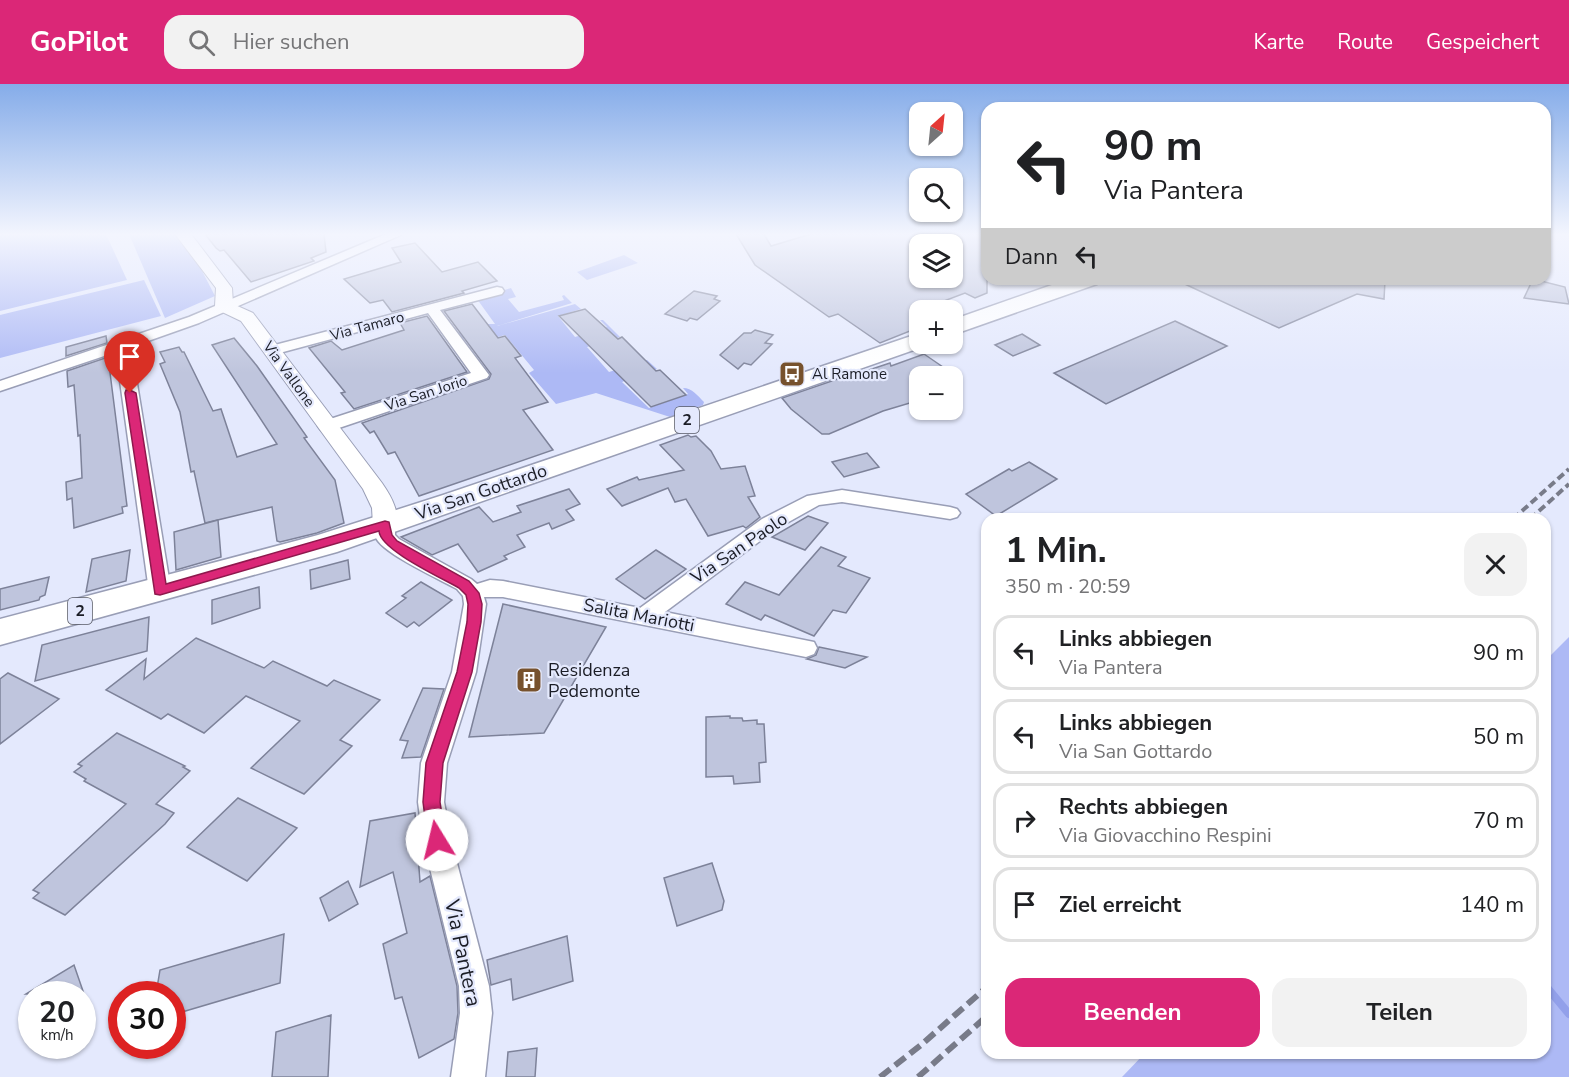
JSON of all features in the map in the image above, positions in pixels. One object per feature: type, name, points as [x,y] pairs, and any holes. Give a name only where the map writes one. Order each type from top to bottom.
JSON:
[{"type":"main road","points":[[963,324],[1072,285]]},
{"type":"main road","name":"Via San Gottardo","points":[[0,632],[160,591],[385,525],[909,344]]},
{"type":"street","points":[[218,280],[224,288],[224,306]]},
{"type":"street","points":[[0,386],[123,346],[194,320],[289,280]]},
{"type":"street","name":"Via Tamaro","points":[[272,351],[497,291]]},
{"type":"street","name":"Via Vallone","points":[[224,306],[247,317],[374,488],[384,508],[385,525]]},
{"type":"street","name":"Via San Jorio","points":[[327,426],[481,375],[432,309]]},
{"type":"street","points":[[123,346],[160,591]]},
{"type":"street","name":"Via San Paolo","points":[[643,616],[769,524],[814,500],[842,496],[950,513]]},
{"type":"street","points":[[385,525],[385,536],[392,544],[464,584],[472,593]]},
{"type":"street","name":"Salita Mariotti","points":[[472,593],[485,588],[503,589],[806,648]]},
{"type":"street","name":"Via Pantera","points":[[468,1077],[476,1013],[474,986],[437,840],[431,802],[434,763],[459,692],[470,645],[475,604],[472,593]]},
{"type":"shaded area","points":[[0,280],[126,280],[0,311]]},
{"type":"shaded area","points":[[144,280],[161,316],[0,358],[0,315]]},
{"type":"shaded area","points":[[149,280],[207,280],[215,296],[165,318]]},
{"type":"shaded area","points":[[511,288],[516,297],[508,299],[519,312],[564,300],[562,296],[564,295],[572,303],[497,326],[575,304],[581,309],[558,316],[575,337],[607,327],[600,320],[603,320],[620,337],[587,347],[609,372],[647,360],[657,369],[622,382],[649,408],[688,394],[683,388],[695,393],[704,402],[703,405],[670,417],[596,393],[556,404],[529,373],[534,370],[505,335],[487,340],[482,334],[463,339],[458,333],[486,324],[495,324],[477,299]]},
{"type":"shaded area","points":[[1569,637],[1569,1077],[1122,1077],[1139,1059],[1551,1059],[1551,655]]},
{"type":"building","points":[[345,280],[497,281],[462,291],[464,293],[392,312],[383,300],[370,303]]},
{"type":"building","points":[[777,280],[909,280],[909,288],[963,288],[963,280],[981,280],[981,285],[987,285],[987,293],[975,298],[965,293],[946,300],[909,300],[909,331],[880,343],[838,314],[829,317]]},
{"type":"building","points":[[1551,284],[1565,287],[1569,304],[1524,298],[1530,285]]},
{"type":"building","points":[[1187,285],[1385,285],[1384,299],[1357,294],[1279,328]]},
{"type":"building","points":[[694,291],[717,296],[714,299],[720,301],[697,320],[690,318],[687,321],[665,314]]},
{"type":"building","points":[[472,304],[498,338],[505,336],[521,356],[515,358],[548,402],[523,410],[553,450],[419,496],[395,452],[388,454],[374,431],[370,433],[362,423],[489,379],[491,374],[444,311]]},
{"type":"building","points":[[585,309],[618,339],[622,337],[656,371],[660,370],[686,395],[651,407],[559,316]]},
{"type":"building","points":[[427,316],[467,372],[354,409],[341,393],[345,392],[309,348],[331,341],[342,350],[404,330],[400,323]]},
{"type":"building","points":[[1175,321],[1227,346],[1106,404],[1054,373]]},
{"type":"building","points":[[755,330],[773,335],[765,343],[772,344],[751,365],[744,363],[738,369],[720,355],[744,333],[751,333]]},
{"type":"building","points":[[1022,334],[1040,345],[1013,356],[995,345]]},
{"type":"building","points":[[106,336],[107,343],[66,356],[66,347]]},
{"type":"building","points":[[234,338],[257,366],[307,437],[304,438],[335,480],[344,523],[317,533],[280,542],[277,541],[272,507],[205,523],[194,471],[191,472],[180,412],[160,364],[165,362],[160,352],[179,347],[184,352],[213,411],[221,409],[237,457],[277,444],[212,345]]},
{"type":"building","points":[[924,354],[941,366],[909,366],[909,403],[883,411],[829,434],[822,434],[791,409],[782,398],[858,372],[890,363],[891,366]]},
{"type":"building","points":[[108,357],[127,506],[122,507],[123,513],[74,528],[72,498],[67,500],[66,482],[82,478],[74,385],[68,387],[67,371]]},
{"type":"building","points":[[688,435],[696,436],[711,451],[721,469],[745,466],[755,496],[748,497],[760,517],[746,528],[743,526],[708,536],[686,499],[675,502],[668,488],[622,506],[607,489],[637,477],[639,480],[684,470],[660,445]]},
{"type":"building","points":[[867,453],[879,467],[844,477],[832,462]]},
{"type":"building","points":[[1029,462],[1057,479],[1001,513],[992,513],[966,494],[1009,469],[1012,471]]},
{"type":"building","points":[[569,489],[580,504],[566,510],[574,520],[552,529],[549,523],[517,535],[525,547],[504,556],[507,559],[478,572],[458,544],[432,555],[401,537],[479,507],[493,522],[521,512],[517,506]]},
{"type":"building","points":[[808,516],[828,523],[805,550],[772,537]]},
{"type":"building","points":[[218,520],[221,557],[176,570],[174,532]]},
{"type":"building","points":[[821,547],[846,557],[838,566],[870,578],[846,613],[833,610],[814,636],[765,615],[761,620],[726,604],[745,582],[779,595]]},
{"type":"building","points":[[130,550],[126,581],[86,592],[92,559]]},
{"type":"building","points":[[656,550],[686,569],[645,599],[616,579]]},
{"type":"building","points":[[348,560],[350,579],[311,589],[310,570]]},
{"type":"building","points":[[49,577],[45,595],[39,600],[0,610],[0,589]]},
{"type":"building","points":[[421,582],[452,600],[419,626],[414,622],[407,627],[386,613],[406,598],[402,596]]},
{"type":"building","points":[[259,587],[260,608],[212,624],[212,600]]},
{"type":"building","name":"Residenza Pedemonte","points":[[503,604],[606,627],[544,733],[469,737]]},
{"type":"building","points":[[149,617],[147,651],[35,681],[42,645]]},
{"type":"building","points":[[196,638],[264,668],[273,661],[327,686],[334,680],[380,700],[340,740],[352,746],[304,794],[251,768],[300,721],[246,696],[204,733],[168,714],[161,719],[106,690],[146,659],[144,679]]},
{"type":"building","points":[[819,647],[867,657],[845,668],[807,659],[816,655]]},
{"type":"building","points":[[8,673],[59,699],[0,744],[0,679]]},
{"type":"building","points":[[423,688],[444,689],[421,757],[402,758],[408,741],[400,740]]},
{"type":"building","points":[[730,716],[730,718],[742,718],[743,721],[757,720],[757,724],[764,724],[766,762],[759,763],[760,782],[734,784],[733,776],[706,777],[706,717]]},
{"type":"building","points":[[117,733],[185,766],[183,767],[190,771],[156,804],[174,813],[165,824],[65,915],[33,898],[39,893],[33,890],[126,804],[84,781],[86,779],[74,772],[82,766],[78,764]]},
{"type":"building","points":[[238,798],[297,828],[247,881],[187,847]]},
{"type":"building","points":[[415,813],[420,882],[430,876],[457,986],[458,1013],[454,1039],[419,1058],[402,997],[395,999],[383,944],[407,933],[393,872],[360,887],[370,821]]},
{"type":"building","points":[[712,863],[724,901],[722,910],[677,926],[664,878]]},
{"type":"building","points":[[348,881],[358,904],[329,921],[320,898]]},
{"type":"building","points":[[284,934],[280,983],[186,1011],[186,981],[158,981],[160,970]]},
{"type":"building","points":[[567,936],[573,981],[513,1000],[511,979],[491,985],[487,960]]},
{"type":"building","points":[[74,965],[80,981],[48,981]]},
{"type":"building","points":[[331,1015],[328,1077],[272,1077],[276,1032]]},
{"type":"building","points":[[537,1048],[535,1077],[506,1077],[508,1052]]},
{"type":"waterway","points":[[1551,992],[1569,1014]]},
{"type":"railway","points":[[1520,513],[1569,469]]},
{"type":"railway","points":[[1537,513],[1569,484]]},
{"type":"railway","points":[[880,1077],[921,1045],[981,992]]},
{"type":"railway","points":[[918,1077],[981,1021]]},
{"type":"place","name":"Al Ramone","points":[[792,374]]},
{"type":"place","name":"Residenza Pedemonte","points":[[529,680]]},
{"type":"route","points":[[130,393],[160,591],[385,525],[385,536],[392,544],[469,588],[475,604],[470,645],[459,692],[434,763],[431,802],[437,840]]}]
